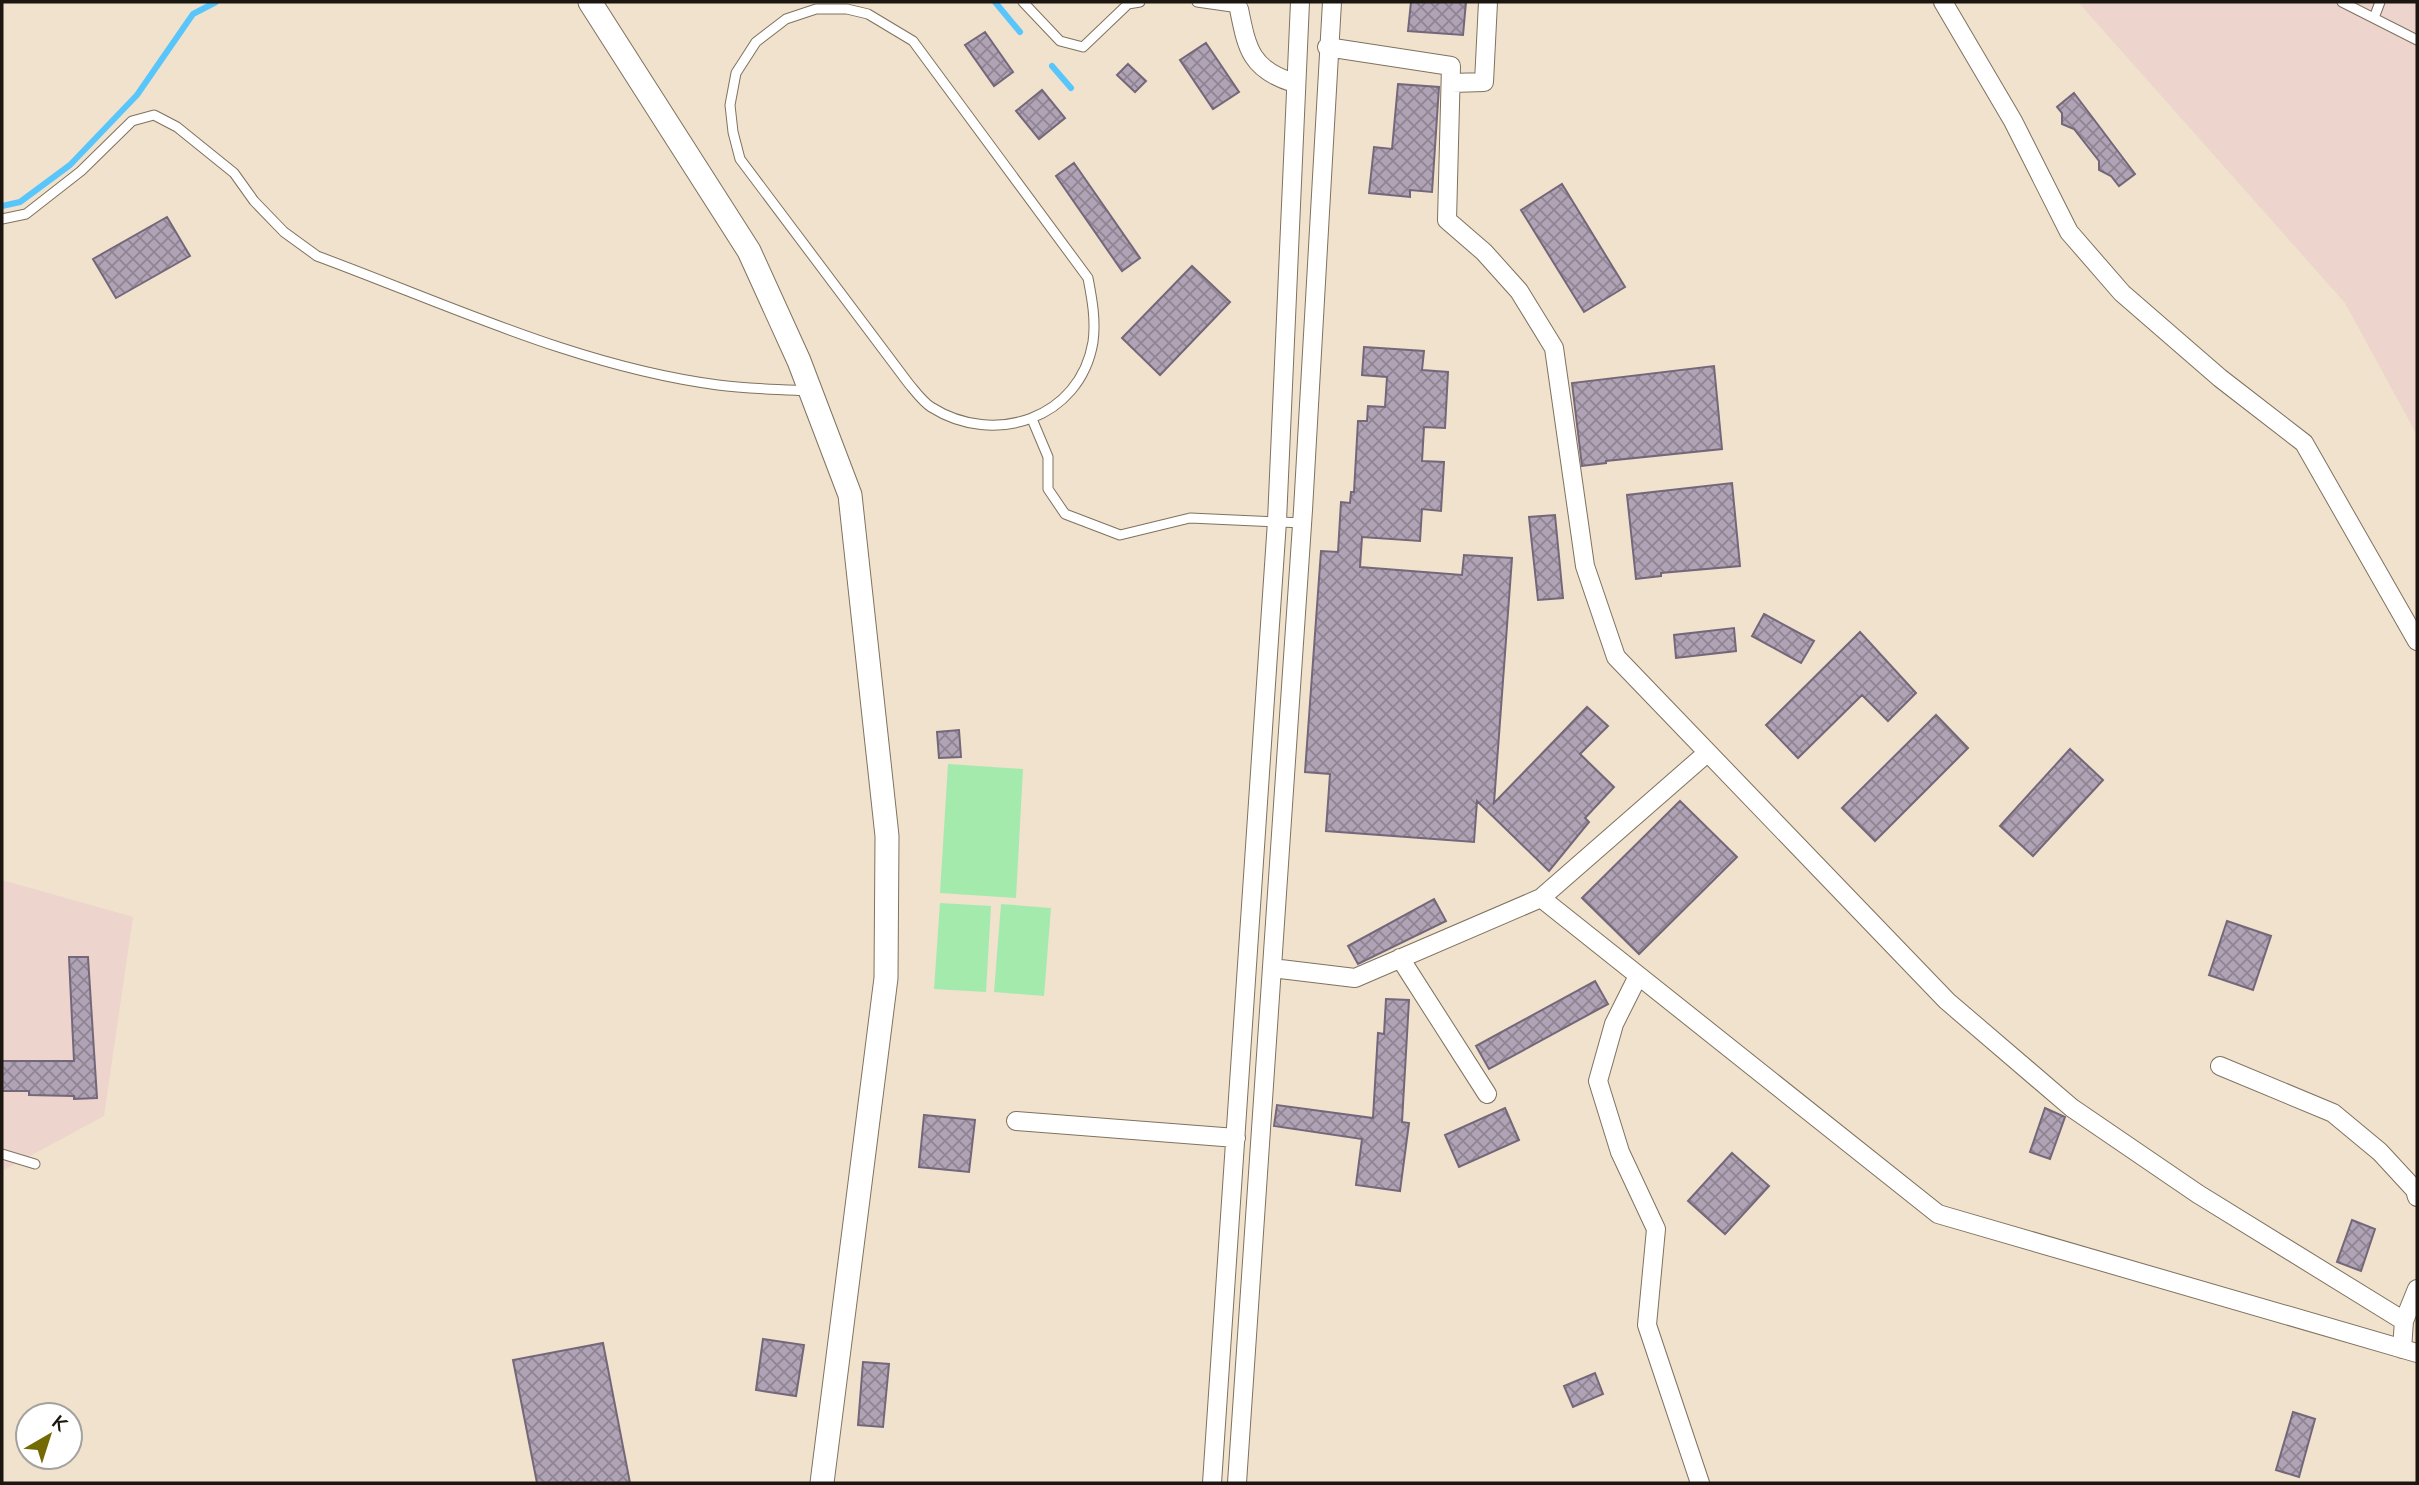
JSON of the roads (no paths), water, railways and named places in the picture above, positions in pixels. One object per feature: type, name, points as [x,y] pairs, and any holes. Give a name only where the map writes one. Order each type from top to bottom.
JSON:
[{"type":"street","points":[[590,2],[749,251],[810,391],[850,495],[887,836],[886,978],[822,1483]]},
{"type":"street","points":[[1212,1483],[1277,522],[1294,83],[1300,2]]},
{"type":"street","points":[[1237,1483],[1302,523],[1327,47],[1332,2]]},
{"type":"street","points":[[1452,83],[1484,82],[1488,2]]},
{"type":"street","points":[[1943,2],[2013,121],[2069,232],[2122,293],[2220,378],[2304,443],[2417,641]]},
{"type":"street","points":[[1240,5],[1248,51],[1271,76],[1294,83]]},
{"type":"street","points":[[1327,47],[1451,66],[1447,220],[1484,252],[1519,291],[1554,348],[1585,566],[1616,657],[1947,1001],[2072,1108],[2198,1194],[2404,1321]]},
{"type":"street","points":[[1272,968],[1355,978],[1541,898],[1707,753]]},
{"type":"street","points":[[1541,898],[1938,1214],[2410,1351],[2404,1321],[2417,1289]]},
{"type":"street","points":[[1399,958],[1487,1094]]},
{"type":"street","points":[[1638,976],[1614,1024],[1598,1081],[1620,1152],[1656,1229],[1647,1325],[1700,1483]]},
{"type":"street","points":[[2220,1066],[2333,1113],[2379,1152],[2415,1189],[2417,1197]]},
{"type":"street","points":[[1016,1121],[1236,1138]]},
{"type":"lane","points":[[1023,2],[1060,41],[1083,47],[1128,4],[1140,2]]},
{"type":"lane","points":[[1197,2],[1240,5]]},
{"type":"lane","points":[[2342,2],[2417,40]]},
{"type":"lane","points":[[2374,19],[2380,2]]},
{"type":"lane","points":[[816,9],[847,9],[868,14],[913,40],[1088,278],[1094,314],[1093,342],[1085,365],[1070,394],[1032,419],[992,427],[963,423],[929,406],[909,384],[740,159],[730,105],[736,73],[756,42],[786,19],[816,9]]},
{"type":"lane","points":[[2,219],[26,214],[81,171],[132,121],[154,115],[177,127],[234,173],[254,201],[284,232],[317,256],[602,359],[718,385],[810,391]]},
{"type":"lane","points":[[1032,419],[1048,457],[1048,489],[1065,514],[1119,536],[1190,518],[1302,523]]},
{"type":"lane","points":[[2,1154],[35,1164]]},
{"type":"waterway","points":[[2,206],[20,202],[70,165],[137,95],[193,14],[216,2]]},
{"type":"waterway","points":[[995,2],[1020,32]]},
{"type":"waterway","points":[[1052,66],[1071,88]]}]
